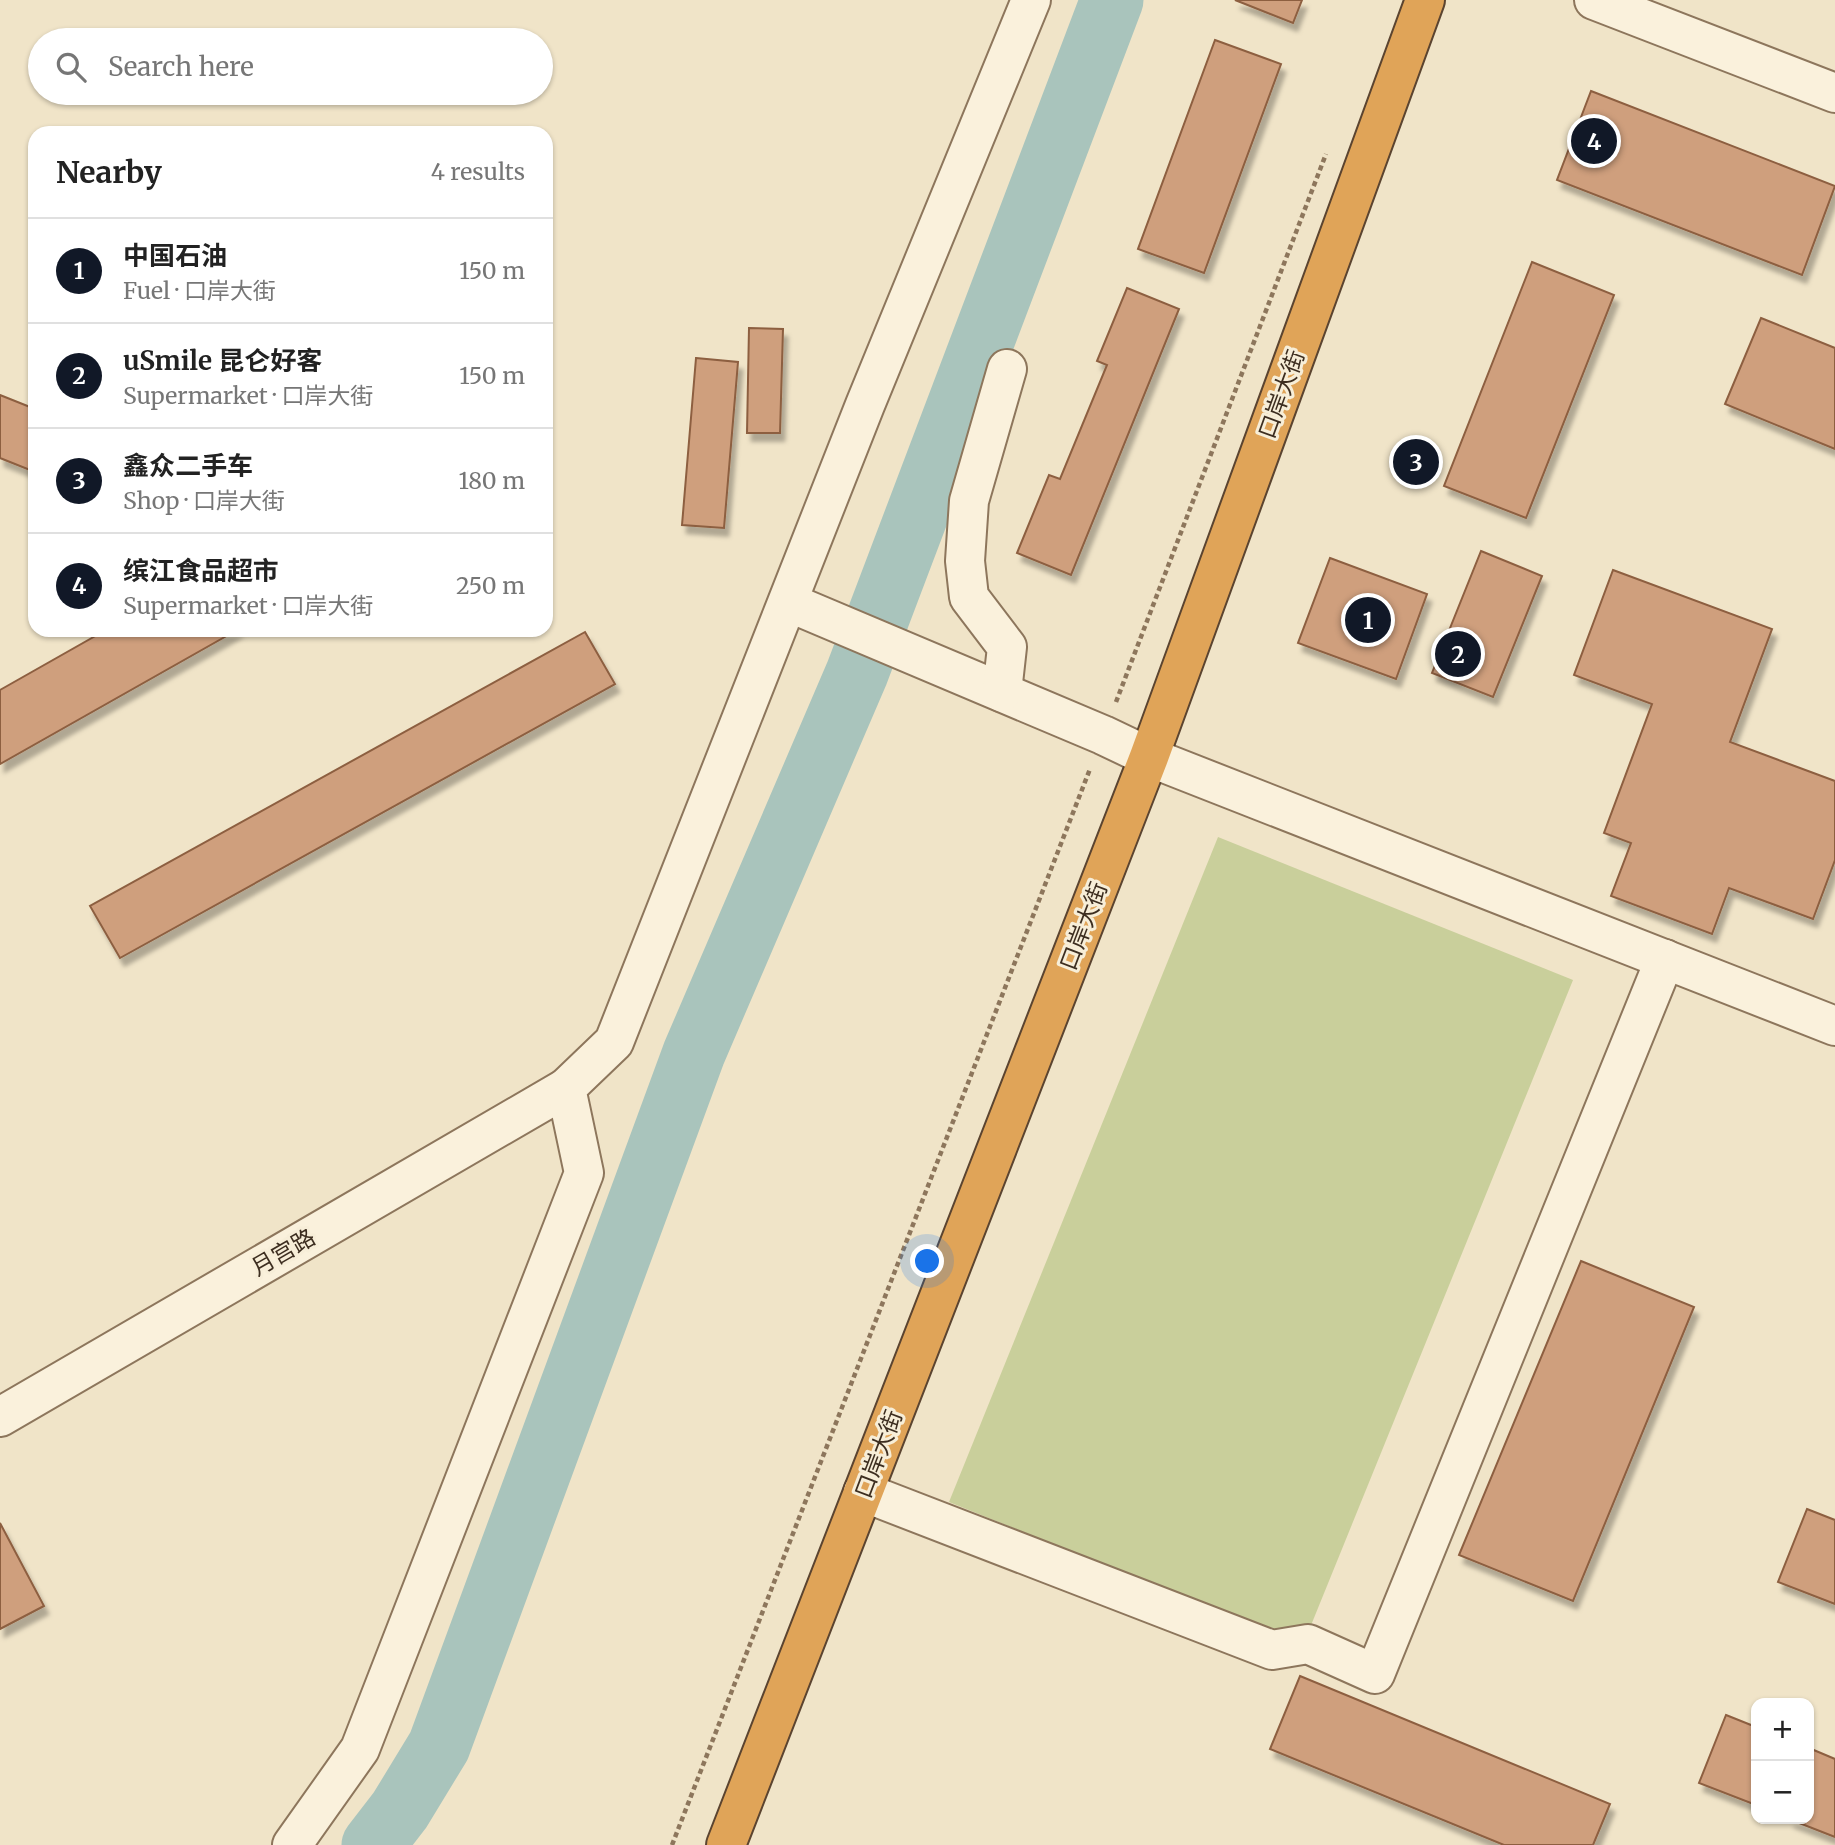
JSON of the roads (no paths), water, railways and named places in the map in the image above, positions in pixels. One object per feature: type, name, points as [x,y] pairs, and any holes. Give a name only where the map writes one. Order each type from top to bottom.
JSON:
[{"type":"highway","name":"口岸大街","points":[[726,1845],[1149,757],[1425,0]]},
{"type":"street","name":"月宫路","points":[[0,1417],[566,1088],[614,1042],[865,405],[1031,0]]},
{"type":"street","points":[[1594,0],[1835,93]]},
{"type":"street","points":[[1002,692],[1007,648],[969,597],[965,561],[969,500],[1007,369]]},
{"type":"street","points":[[788,602],[1149,757],[1835,1026]]},
{"type":"street","points":[[863,1492],[1272,1650],[1308,1644],[1375,1674],[1665,959]]},
{"type":"street","points":[[292,1845],[360,1749],[584,1172],[566,1088]]},
{"type":"waterway","points":[[373,1845],[400,1810],[439,1746],[694,1053],[857,673],[1112,0]]},
{"type":"place","name":"缤江食品超市","points":[[1594,141]]},
{"type":"place","name":"鑫众二手车","points":[[1416,462]]},
{"type":"place","name":"中国石油","points":[[1368,620]]},
{"type":"place","name":"uSmile 昆仑好客","points":[[1458,654]]}]
